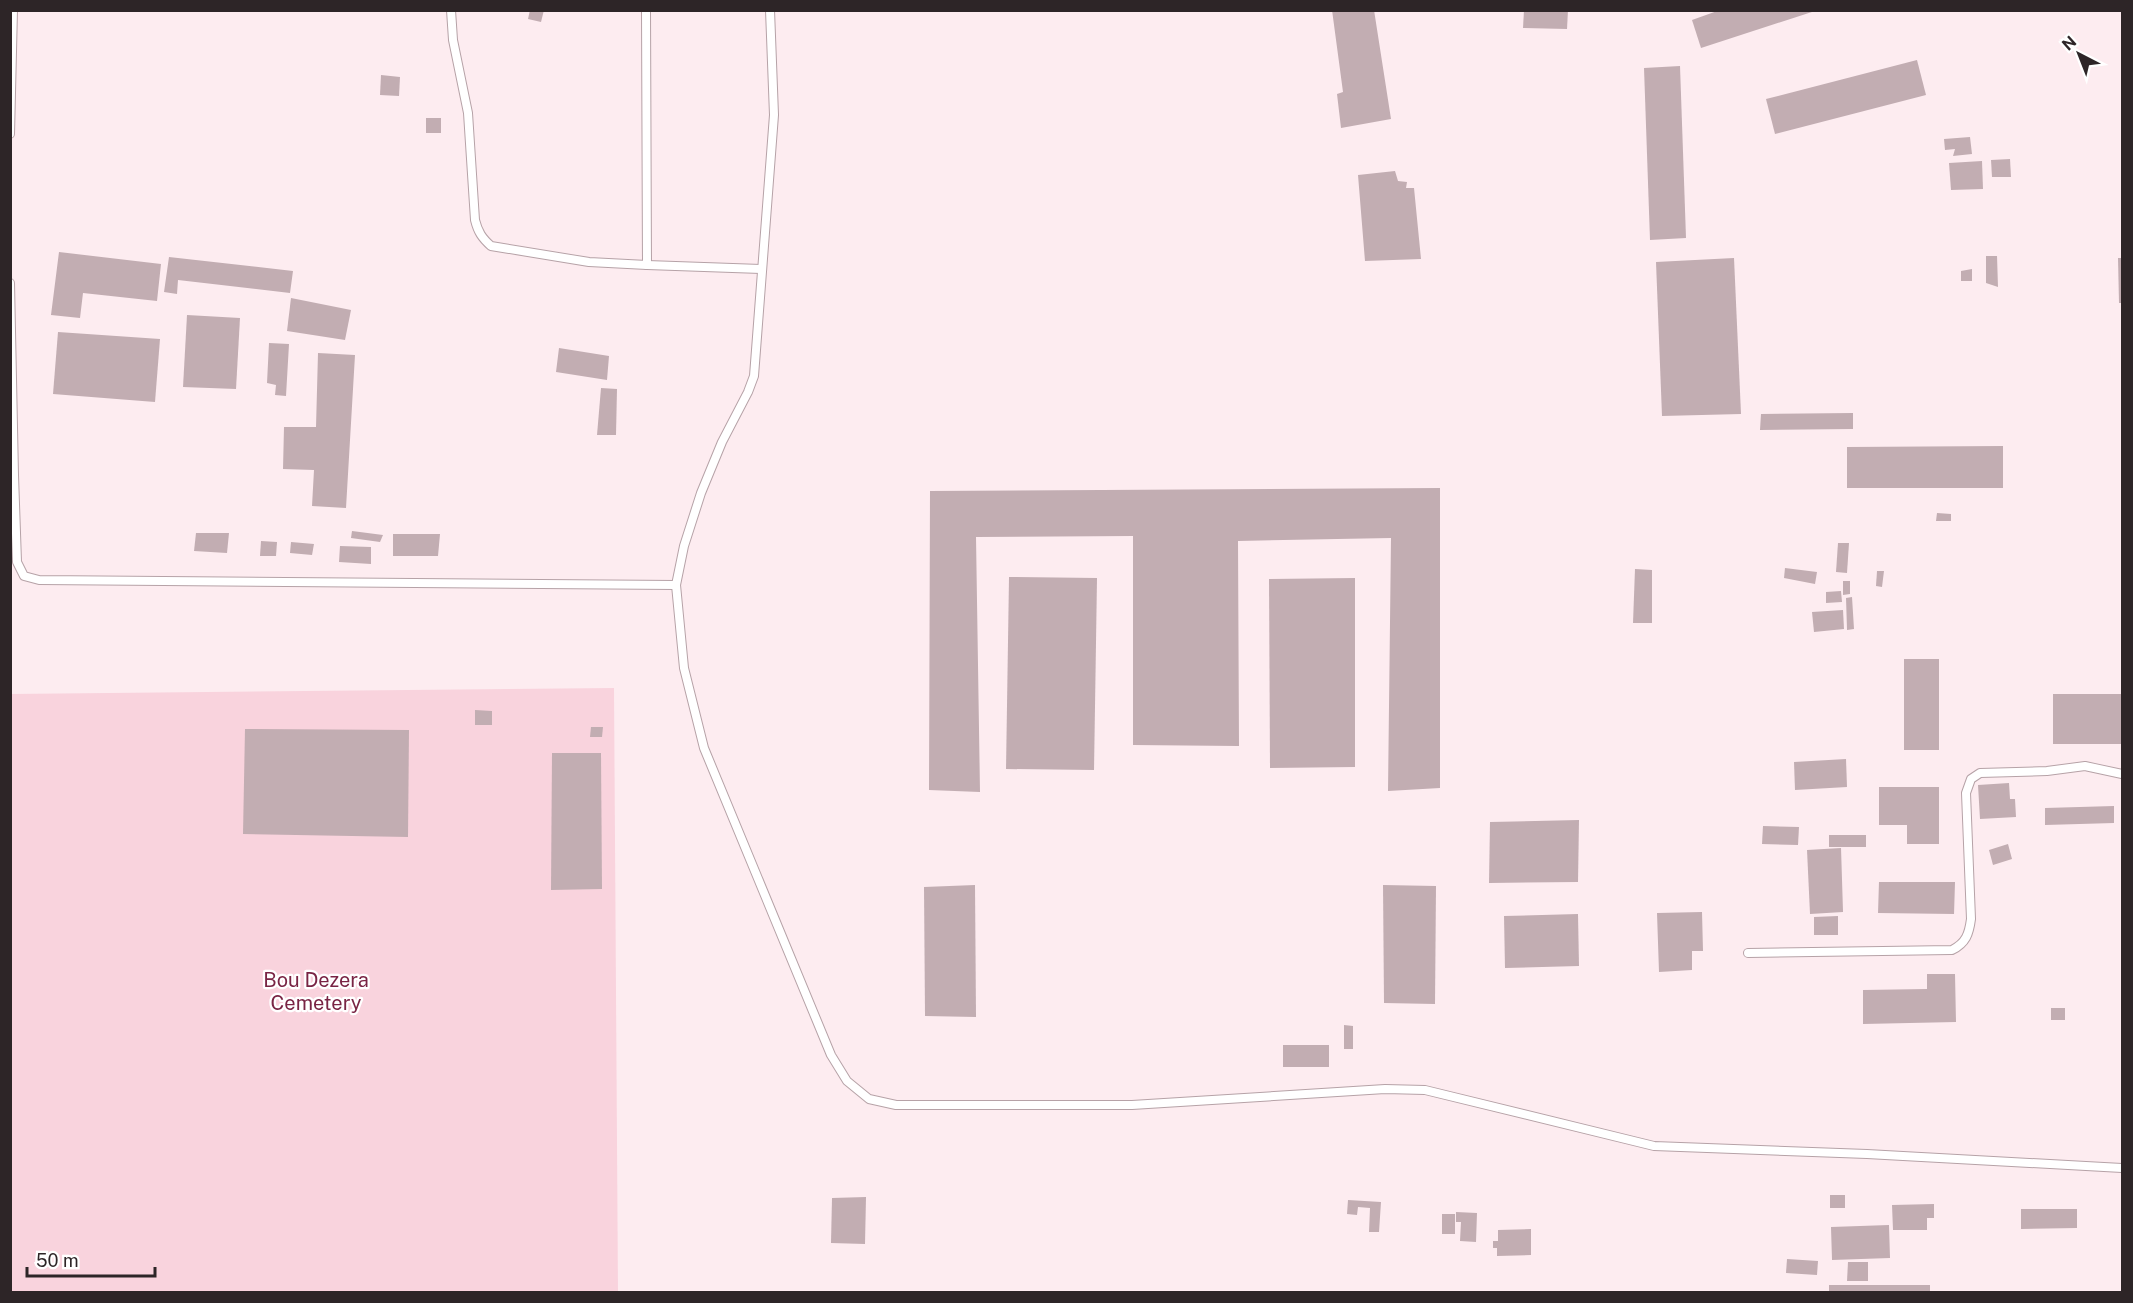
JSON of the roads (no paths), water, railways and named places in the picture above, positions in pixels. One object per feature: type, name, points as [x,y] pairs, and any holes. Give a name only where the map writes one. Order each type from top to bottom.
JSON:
[{"type":"lane","points":[[10,134],[13,10]]},
{"type":"lane","points":[[451,10],[453,40],[468,113],[475,220],[477,231],[491,246],[589,262],[761,269]]},
{"type":"lane","points":[[646,10],[647,265]]},
{"type":"lane","points":[[770,10],[774,115],[754,376],[701,493],[684,546],[676,585],[684,668],[704,748],[831,1055],[847,1081],[869,1099],[896,1105],[1132,1105],[1384,1089],[1425,1090],[1654,1146],[1867,1154],[2122,1168]]},
{"type":"lane","points":[[10,283],[17,562],[21,573],[29,579],[676,585]]},
{"type":"lane","points":[[1748,953],[1952,950],[1966,939],[1971,919],[1966,793],[1971,779],[1980,773],[2047,771],[2080,766],[2122,774]]},
{"type":"park label","name":"Bou Dezera Cemetery","points":[[316,992]]}]
